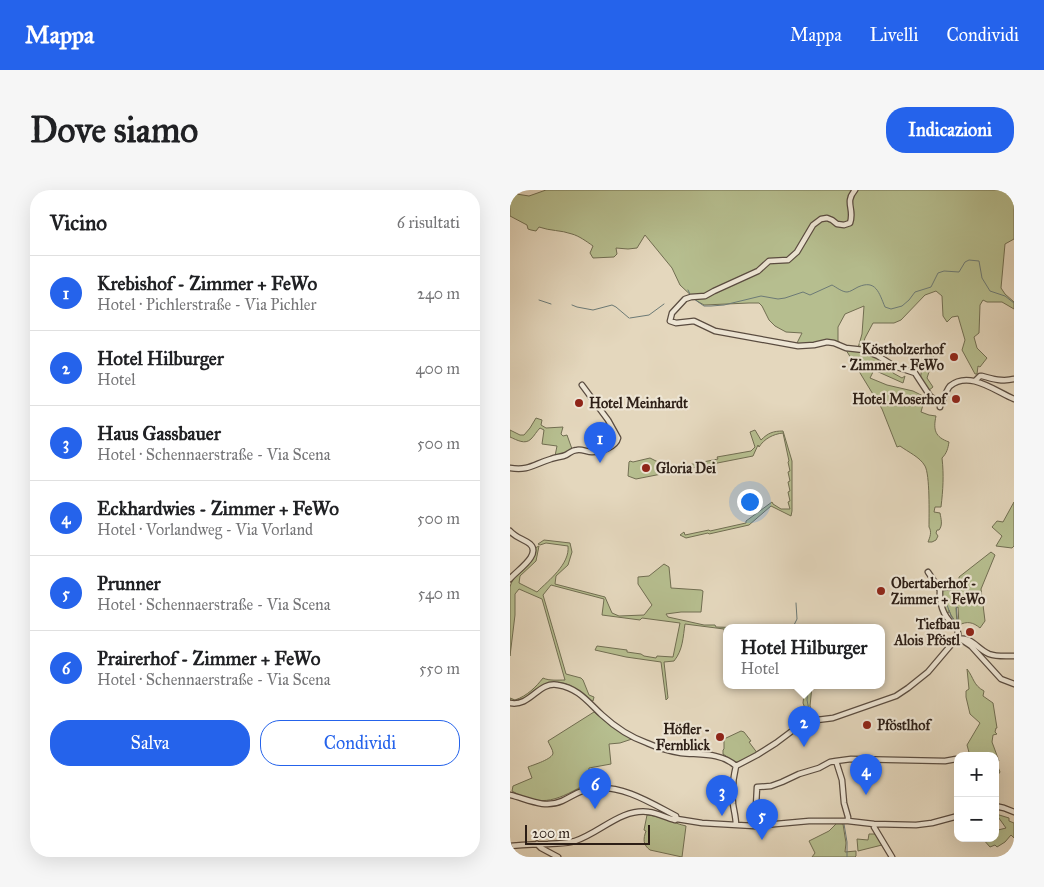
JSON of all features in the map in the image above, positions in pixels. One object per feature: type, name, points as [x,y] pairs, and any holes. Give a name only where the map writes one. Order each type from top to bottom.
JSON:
[{"type":"street","points":[[855,190],[851,194],[849,202],[852,213],[850,223],[840,225],[827,218],[821,219],[814,225],[797,252],[788,260],[769,261],[758,271],[705,296],[691,296],[685,299],[672,313],[670,321],[676,323],[694,322],[715,332],[798,346],[814,346],[827,342],[846,348],[864,350],[894,366],[914,373],[930,396],[937,401],[941,401]]},
{"type":"street","points":[[976,380],[982,376],[996,380],[1008,381],[1014,379]]},
{"type":"street","points":[[940,407],[941,401],[950,386],[965,380],[976,380],[1014,399]]},
{"type":"street","points":[[510,468],[530,468],[576,450],[595,452],[610,447],[617,442],[618,438],[608,420],[582,385]]},
{"type":"street","points":[[510,531],[514,536],[532,545],[534,550],[532,557],[510,579]]},
{"type":"street","points":[[928,572],[940,590],[939,598],[949,621],[958,628],[959,638]]},
{"type":"street","points":[[959,638],[971,646],[1000,679],[1014,684]]},
{"type":"street","points":[[736,825],[733,779],[736,766],[776,743],[800,725],[809,721],[834,718],[896,696],[928,672],[956,639],[959,638],[971,640],[980,649],[992,655],[1014,656]]},
{"type":"street","points":[[510,703],[524,702],[548,685],[554,684],[568,687],[576,691],[619,729],[632,737],[663,749],[722,758],[736,766]]},
{"type":"street","points":[[759,826],[756,806],[758,787],[771,786],[830,762],[851,759],[954,759]]},
{"type":"street","points":[[836,761],[842,780],[848,821]]},
{"type":"street","points":[[510,794],[532,802],[551,804],[560,802],[577,792],[589,788],[611,788],[648,801],[676,816],[677,819]]},
{"type":"street","points":[[999,807],[1014,812]]},
{"type":"street","points":[[510,846],[562,844],[582,839],[619,818],[635,813],[649,812],[673,820],[759,826],[800,821],[848,821],[916,825],[954,817]]},
{"type":"street","points":[[874,824],[892,857]]},
{"type":"street","points":[[537,844],[540,848],[558,857]]},
{"type":"green space","points":[[546,190],[1014,190],[1014,239],[1005,244],[1001,288],[1014,302],[1014,309],[1002,302],[987,302],[983,300],[980,305],[979,333],[974,337],[977,348],[987,358],[980,367],[978,366],[977,374],[975,374],[962,350],[965,340],[958,316],[952,317],[947,322],[943,316],[942,296],[936,291],[925,295],[901,320],[894,323],[873,323],[862,348],[858,348],[844,348],[825,341],[808,345],[796,345],[802,333],[786,332],[775,326],[759,303],[704,305],[697,301],[680,285],[672,268],[645,235],[637,248],[616,248],[617,254],[614,257],[593,258],[590,253],[593,246],[577,236],[539,227],[536,231],[528,229],[527,225],[510,216],[510,193],[529,196]],"holes":[[[864,306],[862,334],[858,348],[838,341],[838,327],[845,314]]]},
{"type":"green space","points":[[935,349],[936,352],[929,365],[927,378],[933,387],[928,391],[921,381],[921,372],[927,358]]},
{"type":"green space","points":[[846,350],[871,355],[894,366],[892,369],[893,373],[902,378],[905,376],[903,383],[874,370],[870,378],[887,385],[913,391],[925,397],[921,412],[936,416],[936,432],[941,438],[949,442],[942,458],[941,507],[935,507],[934,512],[940,513],[941,524],[936,533],[938,536],[936,540],[932,542],[928,542],[931,533],[929,527],[927,471],[925,466],[914,455],[900,446],[897,447],[882,409]]},
{"type":"green space","points":[[536,418],[542,420],[541,425],[546,428],[563,427],[561,434],[563,436],[567,435],[572,449],[565,454],[555,456],[557,446],[542,444],[544,430],[540,428],[526,442],[510,437],[510,430],[524,435]]},
{"type":"green space","points":[[755,430],[761,440],[771,433],[783,431],[792,461],[791,516],[771,506],[749,525],[686,538],[680,535],[684,532],[685,535],[746,523],[746,521],[772,502],[781,509],[790,509],[788,502],[790,501],[788,492],[790,491],[788,482],[790,481],[788,472],[790,471],[783,433],[769,437],[759,447],[758,445],[753,456],[636,479],[628,476],[630,461],[650,458],[660,463],[663,470],[751,451],[755,447],[750,432]]},
{"type":"green space","points":[[1014,502],[1014,546],[1012,548],[996,546],[1002,536],[992,527],[997,521],[1003,522]]},
{"type":"green space","points":[[544,540],[570,543],[572,552],[568,565],[556,576],[555,584],[605,597],[612,613],[619,616],[644,615],[652,605],[638,584],[638,577],[649,576],[664,564],[669,567],[671,588],[703,591],[701,612],[666,614],[668,617],[704,625],[715,625],[723,629],[685,624],[682,643],[677,657],[674,661],[664,662],[668,698],[666,700],[661,662],[595,650],[597,646],[627,650],[627,652],[656,658],[657,656],[673,657],[680,623],[602,615],[604,599],[551,585],[543,595],[566,674],[583,680],[589,695],[594,697],[593,701],[586,700],[587,698],[576,689],[558,682],[545,685],[522,700],[510,702],[510,698],[515,700],[527,694],[543,678],[565,680],[542,599],[519,589],[515,594],[515,615],[510,656],[510,587],[513,580],[532,560],[535,548],[539,546],[536,561],[520,576],[519,583],[537,592],[558,571],[568,553],[568,546],[546,543],[538,544]]},
{"type":"green space","points":[[991,552],[995,555],[981,589],[985,621],[980,628],[970,623],[959,625],[958,607],[956,608],[957,624],[949,610],[946,614],[941,599],[942,591],[959,589],[959,577]]},
{"type":"green space","points":[[967,669],[976,684],[984,691],[983,696],[993,703],[997,728],[995,732],[997,734],[993,735],[992,742],[996,752],[969,752],[967,745],[980,723],[970,714],[966,697],[966,691],[969,689]]},
{"type":"green space","points":[[805,689],[812,689],[810,706],[815,717],[809,719],[803,703]]},
{"type":"green space","points":[[594,712],[611,726],[632,739],[609,744],[611,764],[589,768],[588,783],[568,794],[551,800],[533,800],[512,791],[513,786],[532,778],[528,767],[546,760],[552,755],[553,752],[548,741]]},
{"type":"green space","points":[[741,731],[751,741],[749,742],[758,754],[737,762],[723,754],[724,739]]},
{"type":"green space","points":[[647,815],[686,826],[682,857],[650,850],[646,846],[644,839],[646,831],[644,830]]},
{"type":"green space","points":[[999,815],[1009,818],[1009,821],[1014,823],[1014,838],[1011,835],[997,847],[995,845],[990,847],[986,842],[999,842],[999,830],[1006,828],[999,818]]},
{"type":"green space","points":[[837,823],[843,824],[846,843],[845,852],[856,851],[856,856],[812,857],[815,853],[809,841],[829,831]]},
{"type":"green space","points":[[869,834],[875,834],[882,845],[858,851],[857,839],[868,840]]},
{"type":"waterway","points":[[694,299],[704,306],[724,305],[761,296],[778,299],[803,292],[810,295],[832,285],[847,292],[864,285],[869,285],[876,289],[885,307],[891,309],[902,306],[915,292],[931,287],[938,273],[944,271],[959,272],[965,262],[969,260],[979,261],[982,278],[990,291],[1005,296],[1014,303]]},
{"type":"waterway","points":[[688,290],[691,296]]},
{"type":"waterway","points":[[539,300],[551,304]]},
{"type":"waterway","points":[[630,318],[649,315],[664,304]]},
{"type":"waterway","points":[[572,305],[593,310],[612,305],[629,318]]},
{"type":"waterway","points":[[955,595],[958,625]]},
{"type":"waterway","points":[[946,602],[951,616],[958,626]]},
{"type":"waterway","points":[[794,624],[797,619],[796,603]]},
{"type":"waterway","points":[[808,689],[807,700],[810,715]]},
{"type":"waterway","points":[[844,824],[847,857]]},
{"type":"place","name":"Köstholzerhof - Zimmer + FeWo","points":[[954,357]]},
{"type":"place","name":"Hotel Moserhof","points":[[956,399]]},
{"type":"place","name":"Hotel Meinhardt","points":[[579,403]]},
{"type":"place","name":"Krebishof - Zimmer + FeWo","points":[[600,463]]},
{"type":"place","name":"Gloria Dei","points":[[646,468]]},
{"type":"place","name":"Obertaberhof - Zimmer + FeWo","points":[[881,591]]},
{"type":"place","name":"Tiefbau Alois Pföstl","points":[[970,632]]},
{"type":"place","name":"Pföstlhof","points":[[867,725]]},
{"type":"place","name":"Höfler - Fernblick","points":[[720,737]]},
{"type":"place","name":"Hotel Hilburger","points":[[804,747]]},
{"type":"place","name":"Eckhardwies - Zimmer + FeWo","points":[[866,795]]},
{"type":"place","name":"Prairerhof - Zimmer + FeWo","points":[[595,809]]},
{"type":"place","name":"Haus Gassbauer","points":[[722,816]]},
{"type":"place","name":"Prunner","points":[[762,840]]}]
